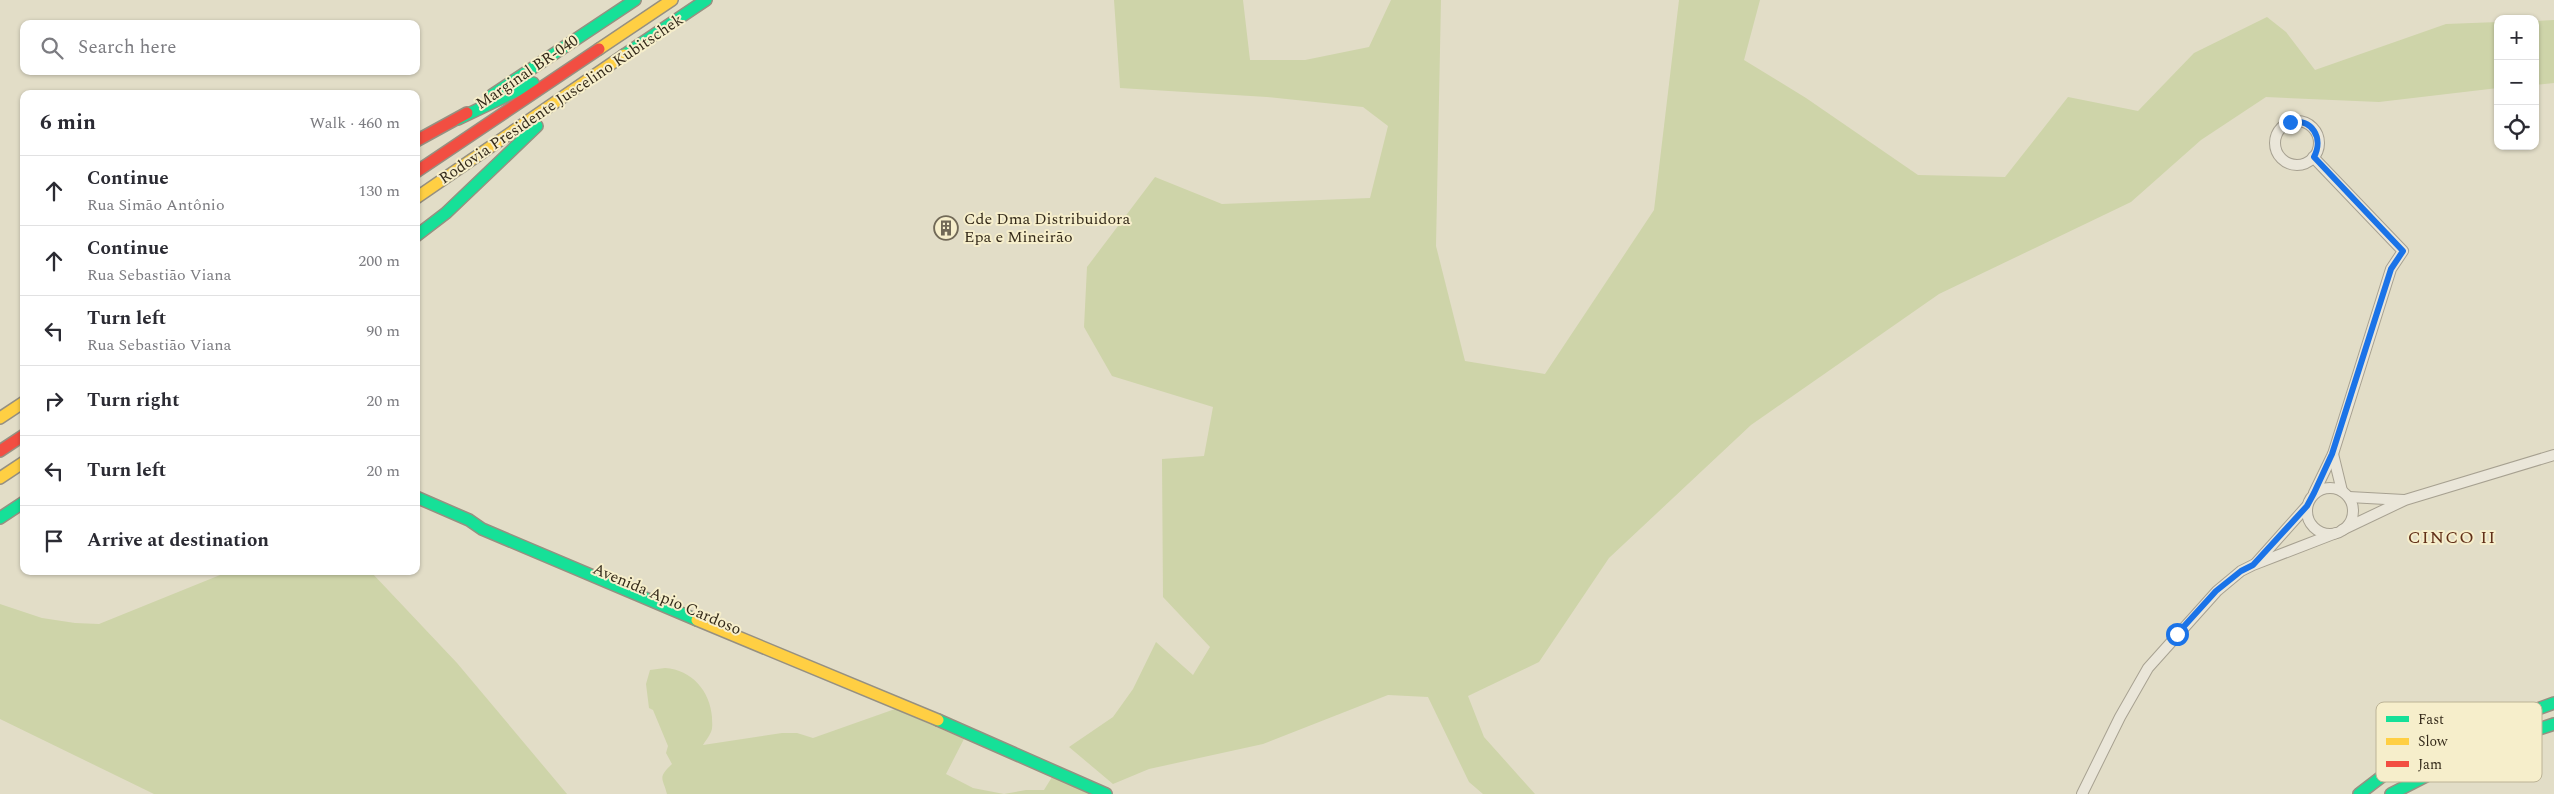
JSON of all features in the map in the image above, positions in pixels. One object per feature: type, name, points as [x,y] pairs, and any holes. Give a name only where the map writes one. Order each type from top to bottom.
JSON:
[{"type":"main road","name":"Marginal BR-040","points":[[420,140],[458,119],[635,0]]},
{"type":"main road","name":"Rodovia Presidente Juscelino Kubitschek","points":[[420,169],[672,0]]},
{"type":"main road","name":"Rodovia Presidente Juscelino Kubitschek","points":[[420,195],[494,145],[586,78],[706,0]]},
{"type":"main road","points":[[458,119],[583,59]]},
{"type":"main road","points":[[420,233],[446,213],[586,78]]},
{"type":"main road","points":[[0,418],[20,405]]},
{"type":"main road","points":[[0,451],[20,438]]},
{"type":"main road","points":[[0,478],[20,465]]},
{"type":"main road","name":"Avenida Apio Cardoso","points":[[420,499],[468,520],[482,521],[834,669],[843,673],[861,687],[1106,794]]},
{"type":"main road","points":[[0,518],[20,505]]},
{"type":"main road","points":[[2542,707],[2554,703]]},
{"type":"main road","points":[[2542,728],[2554,724]]},
{"type":"main road","points":[[2359,794],[2376,781]]},
{"type":"main road","points":[[2391,794],[2414,782]]},
{"type":"street","points":[[2296,121],[2310,126],[2315,131],[2319,144],[2314,157],[2301,164],[2287,162],[2281,158],[2276,145],[2279,132],[2290,122],[2296,121]]},
{"type":"street","points":[[2253,565],[2307,506],[2314,493],[2332,454],[2391,269],[2403,251],[2314,157]]},
{"type":"street","points":[[2307,506],[2309,522],[2320,532],[2339,532],[2352,519],[2352,504],[2346,494],[2332,454]]},
{"type":"street","points":[[2082,794],[2120,717],[2148,668],[2216,591],[2241,571],[2339,532],[2405,500],[2554,456]]},
{"type":"street","points":[[2314,493],[2328,487],[2346,494],[2405,500]]},
{"type":"green space","points":[[1114,0],[1243,0],[1250,60],[1305,60],[1369,47],[1391,0],[1441,0],[1436,246],[1465,361],[1545,374],[1654,210],[1679,0],[1760,0],[1744,60],[1806,98],[1918,175],[2005,177],[2068,97],[2138,111],[2194,53],[2267,17],[2286,32],[2315,70],[2446,24],[2494,22],[2494,88],[2379,102],[2266,97],[2201,140],[2131,202],[1939,294],[1751,425],[1609,558],[1539,662],[1468,696],[1484,737],[1535,794],[1483,794],[1469,782],[1428,697],[1388,695],[1263,744],[1149,769],[1113,784],[1069,747],[1113,717],[1133,689],[1156,642],[1193,675],[1210,647],[1163,597],[1162,459],[1204,456],[1213,407],[1112,376],[1084,327],[1087,267],[1155,177],[1222,204],[1370,198],[1388,126],[1363,107],[1267,97],[1120,88]]},
{"type":"green space","points":[[2554,20],[2554,83],[2539,85],[2539,21]]},
{"type":"green space","points":[[220,575],[374,575],[457,663],[567,794],[154,794],[0,719],[0,604],[42,618],[75,623],[99,624]]},
{"type":"green space","points":[[665,668],[683,673],[691,678],[698,684],[708,699],[711,708],[712,729],[703,745],[782,733],[797,733],[813,738],[895,709],[964,739],[946,774],[973,788],[1004,794],[667,794],[662,778],[664,772],[672,764],[666,753],[668,746],[653,710],[649,708],[646,684],[650,670]]},
{"type":"green space","points":[[1052,777],[1096,794],[1004,794],[1026,790],[1044,790]]},
{"type":"traffic: fast","points":[[492,95],[635,0]]},
{"type":"traffic: fast","points":[[624,55],[706,0]]},
{"type":"traffic: fast","points":[[458,119],[533,83]]},
{"type":"traffic: fast","points":[[420,233],[446,213],[537,126]]},
{"type":"traffic: fast","points":[[420,499],[469,520],[482,529],[697,620]]},
{"type":"traffic: fast","points":[[0,518],[20,505]]},
{"type":"traffic: fast","points":[[2542,707],[2554,703]]},
{"type":"traffic: fast","points":[[938,720],[1106,794]]},
{"type":"traffic: fast","points":[[2542,728],[2554,724]]},
{"type":"traffic: fast","points":[[2359,794],[2376,781]]},
{"type":"traffic: fast","points":[[2391,794],[2414,782]]},
{"type":"traffic: slow","points":[[599,49],[672,0]]},
{"type":"traffic: slow","points":[[420,195],[624,55]]},
{"type":"traffic: slow","points":[[0,418],[20,405]]},
{"type":"traffic: slow","points":[[0,478],[20,465]]},
{"type":"traffic: slow","points":[[697,620],[938,720]]},
{"type":"traffic: jam","points":[[420,169],[599,49]]},
{"type":"traffic: jam","points":[[420,139],[467,113]]},
{"type":"traffic: jam","points":[[0,451],[20,438]]},
{"type":"place","name":"Cde Dma Distribuidora Epa e Mineirão","points":[[946,228]]},
{"type":"district","name":"CINCO II","points":[[2452,537]]},
{"type":"route","points":[[2177,634],[2216,591],[2241,571],[2253,565],[2307,506],[2332,454],[2391,269],[2403,251],[2314,157],[2319,144],[2315,131],[2304,122],[2290,122]]}]
